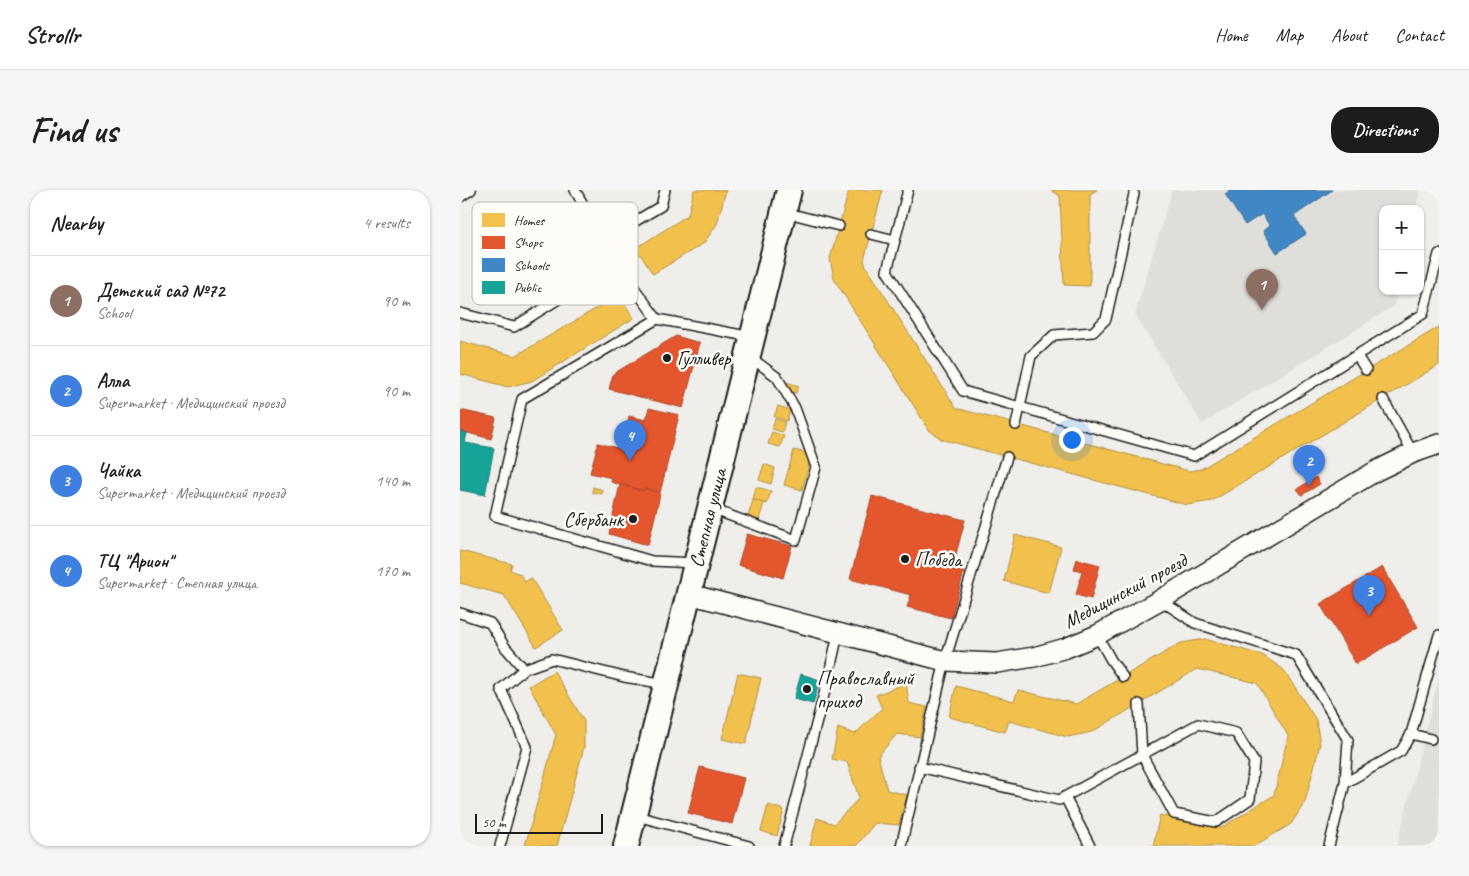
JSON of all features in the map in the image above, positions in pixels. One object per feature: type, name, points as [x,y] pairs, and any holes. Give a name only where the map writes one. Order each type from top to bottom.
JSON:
[{"type":"street","name":"Степная улица","points":[[626,846],[786,201]]},
{"type":"street","name":"Медицинский проезд","points":[[689,594],[945,661],[997,663],[1034,657],[1066,648],[1097,635],[1160,600],[1368,476],[1413,453],[1439,444]]},
{"type":"lane","points":[[460,197],[471,190]]},
{"type":"lane","points":[[575,190],[581,202]]},
{"type":"lane","points":[[638,219],[661,206],[665,190]]},
{"type":"lane","points":[[908,190],[887,272],[963,392],[1194,456],[1422,314],[1439,254]]},
{"type":"lane","points":[[1016,424],[1031,356],[1054,335],[1094,332],[1106,319],[1134,194]]},
{"type":"lane","points":[[786,201],[839,226]]},
{"type":"lane","points":[[872,234],[895,240]]},
{"type":"lane","points":[[638,293],[657,318],[750,346],[776,377],[796,408],[816,467],[796,540],[709,509]]},
{"type":"lane","points":[[460,313],[514,327],[550,305]]},
{"type":"lane","points":[[657,318],[522,399],[494,516],[652,561],[697,563]]},
{"type":"lane","points":[[1357,356],[1366,370]]},
{"type":"lane","points":[[1383,399],[1413,453]]},
{"type":"lane","points":[[900,846],[945,661],[1007,457]]},
{"type":"lane","points":[[1160,600],[1195,623],[1296,655],[1348,740],[1345,783],[1329,846]]},
{"type":"lane","points":[[460,613],[490,623],[505,647],[524,669]]},
{"type":"lane","points":[[784,846],[838,634]]},
{"type":"lane","points":[[1097,635],[1123,677]]},
{"type":"lane","points":[[1345,783],[1400,751],[1411,734],[1439,635]]},
{"type":"lane","points":[[500,846],[527,746],[501,689],[524,669],[552,659],[624,677],[666,684]]},
{"type":"lane","points":[[919,767],[1059,800],[1142,755],[1198,724],[1236,733],[1254,762],[1250,799],[1216,822],[1174,814],[1142,755],[1139,704]]},
{"type":"lane","points":[[1411,734],[1431,739]]},
{"type":"lane","points":[[1065,797],[1090,846]]},
{"type":"lane","points":[[633,815],[749,846]]},
{"type":"shaded area","points":[[1172,190],[1420,190],[1417,205],[1379,205],[1379,295],[1396,295],[1394,306],[1202,424],[1135,314]]},
{"type":"shaded area","points":[[1439,677],[1439,846],[1397,846]]},
{"type":"building: Homes","points":[[694,190],[726,190],[717,224],[704,243],[653,274],[638,251],[638,247],[688,215]]},
{"type":"building: Homes","points":[[849,190],[883,190],[864,260],[866,266],[956,408],[1189,471],[1201,469],[1439,327],[1439,365],[1212,501],[1187,505],[941,439],[929,430],[834,279],[830,259]]},
{"type":"building: Homes","points":[[1051,190],[1097,190],[1090,194],[1090,286],[1064,285],[1060,196]]},
{"type":"building: Homes","points":[[602,305],[626,305],[634,318],[532,381],[508,387],[460,374],[460,341],[515,356]]},
{"type":"building: Homes","points":[[786,382],[799,386],[796,393],[784,389]]},
{"type":"building: Homes","points":[[778,406],[790,410],[787,421],[774,417]]},
{"type":"building: Homes","points":[[775,419],[785,422],[782,432],[772,429]]},
{"type":"building: Homes","points":[[772,432],[784,436],[780,447],[768,444]]},
{"type":"building: Homes","points":[[794,450],[812,454],[802,490],[784,485]]},
{"type":"building: Homes","points":[[764,464],[775,468],[771,484],[759,480]]},
{"type":"building: Homes","points":[[593,487],[603,490],[602,494],[592,492]]},
{"type":"building: Homes","points":[[756,487],[771,491],[767,504],[753,500]]},
{"type":"building: Homes","points":[[753,500],[764,503],[759,520],[748,517]]},
{"type":"building: Homes","points":[[1015,535],[1061,547],[1049,593],[1004,581]]},
{"type":"building: Homes","points":[[460,551],[512,564],[510,570],[520,574],[525,582],[531,578],[563,630],[536,647],[504,595],[460,583]]},
{"type":"building: Homes","points":[[1205,639],[1262,655],[1283,669],[1316,720],[1320,744],[1305,802],[1291,824],[1254,846],[1153,846],[1160,815],[1221,828],[1274,795],[1288,736],[1257,683],[1197,669],[1092,732],[1068,737],[1009,721],[1005,732],[949,717],[956,686],[1014,701],[1018,690],[1076,704],[1181,643]]},
{"type":"building: Homes","points":[[554,671],[584,721],[584,747],[557,846],[525,846],[556,735],[529,686]]},
{"type":"building: Homes","points":[[738,673],[761,678],[746,744],[722,739]]},
{"type":"building: Homes","points":[[906,683],[909,703],[927,707],[920,737],[897,734],[878,756],[887,790],[907,795],[899,825],[875,823],[856,846],[810,846],[817,818],[834,824],[859,798],[847,762],[832,759],[838,728],[855,734],[882,708],[876,695]]},
{"type":"building: Homes","points":[[768,805],[784,810],[777,836],[761,831]]},
{"type":"building: Shops","name":"Гулливер","points":[[676,336],[700,343],[683,408],[609,389],[613,374]]},
{"type":"building: Shops","points":[[649,408],[679,415],[660,493],[644,488],[643,491],[611,482],[612,478],[590,473],[598,443],[621,449],[629,416],[646,420]]},
{"type":"building: Shops","points":[[460,410],[496,418],[491,439],[460,431]]},
{"type":"building: Shops","points":[[1316,477],[1320,484],[1302,495],[1297,489]]},
{"type":"building: Shops","name":"Сбербанк","points":[[620,484],[643,491],[644,488],[660,493],[648,545],[609,534]]},
{"type":"building: Shops","name":"Победа","points":[[872,496],[965,520],[952,569],[964,572],[951,618],[907,607],[911,595],[850,579]]},
{"type":"building: Shops","points":[[747,534],[792,546],[783,578],[738,565]]},
{"type":"building: Shops","points":[[1077,559],[1100,565],[1091,599],[1076,595],[1082,571],[1074,569]]},
{"type":"building: Shops","points":[[1382,567],[1418,627],[1356,664],[1320,604]]},
{"type":"building: Shops","points":[[700,767],[744,778],[732,824],[688,813]]},
{"type":"building: Schools","points":[[1231,190],[1332,190],[1294,216],[1306,234],[1277,253],[1263,231],[1270,226],[1262,214],[1245,225],[1225,194]]},
{"type":"building: Public","points":[[460,431],[467,433],[465,443],[494,448],[485,495],[460,490]]},
{"type":"building: Public","name":"Православный приход","points":[[801,674],[820,680],[813,704],[794,699]]},
{"type":"place","name":"Детский сад №72","points":[[1262,310]]},
{"type":"place","name":"Гулливер","points":[[667,358]]},
{"type":"place","name":"ТЦ \"Арион\"","points":[[630,461]]},
{"type":"place","name":"Алла","points":[[1309,486]]},
{"type":"place","name":"Сбербанк","points":[[633,519]]},
{"type":"place","name":"Победа","points":[[905,559]]},
{"type":"place","name":"Чайка","points":[[1369,616]]},
{"type":"place","name":"Православный приход","points":[[807,689]]}]
